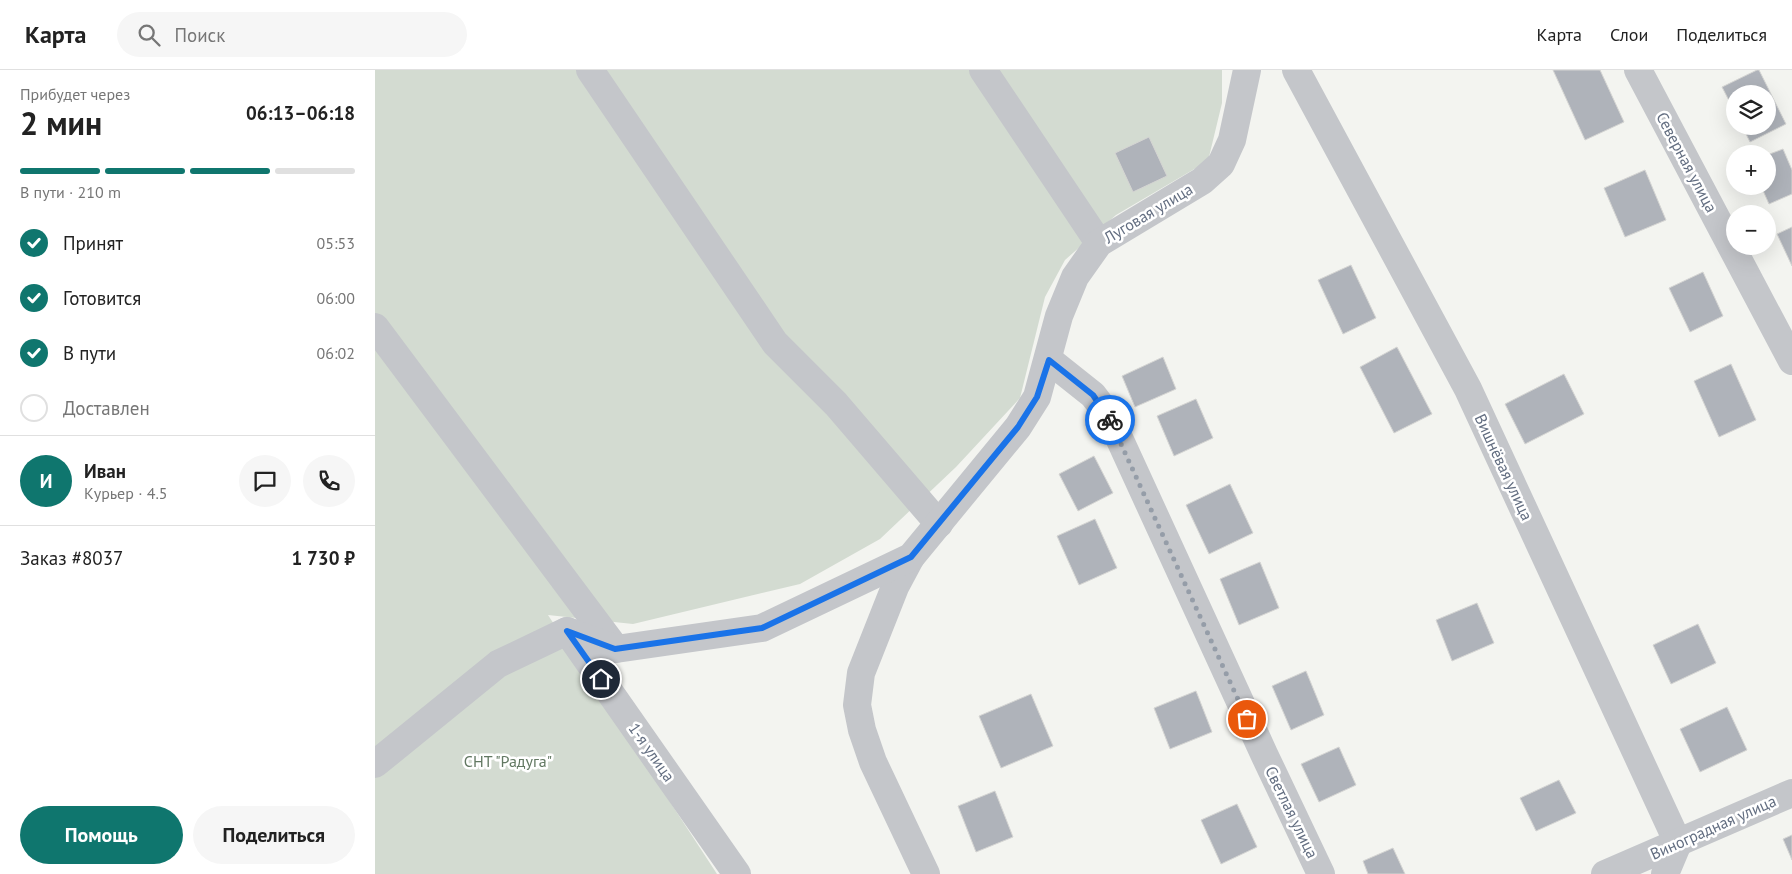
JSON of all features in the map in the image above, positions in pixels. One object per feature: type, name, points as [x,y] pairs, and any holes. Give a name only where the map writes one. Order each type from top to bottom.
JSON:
[{"type":"street","points":[[590,70],[775,343],[836,404],[939,524]]},
{"type":"street","points":[[983,70],[1099,243]]},
{"type":"street","name":"Луговая улица","points":[[911,557],[1018,427],[1037,397],[1049,360],[1059,316],[1075,277],[1099,243],[1202,181],[1221,164],[1231,140],[1247,70]]},
{"type":"street","name":"Вишнёвая улица","points":[[1296,70],[1468,389],[1678,843]]},
{"type":"street","name":"Северная улица","points":[[1638,70],[1792,361]]},
{"type":"street","points":[[375,327],[615,649]]},
{"type":"street","name":"Светлая улица","points":[[1049,360],[1093,395],[1109,416],[1321,874]]},
{"type":"street","points":[[375,764],[498,664],[567,631],[615,649],[762,628],[911,557]]},
{"type":"street","points":[[911,557],[895,587],[861,673],[857,705],[862,730],[873,762],[927,874]]},
{"type":"street","name":"1-я улица","points":[[567,631],[737,874]]},
{"type":"street","name":"Виноградная улица","points":[[1605,874],[1792,792]]},
{"type":"street","points":[[1665,874],[1678,843]]},
{"type":"green space","name":"СНТ \"Радуга\"","points":[[375,70],[1222,70],[1222,103],[1208,161],[1116,215],[1065,260],[1045,297],[1020,398],[956,467],[880,539],[800,584],[633,624],[548,615],[717,874],[375,874]]},
{"type":"building","points":[[1553,70],[1600,70],[1624,122],[1585,140]]},
{"type":"building","points":[[1759,70],[1766,85],[1726,85]]},
{"type":"building","points":[[1726,85],[1726,95],[1722,87]]},
{"type":"building","points":[[1776,104],[1786,124],[1776,129]]},
{"type":"building","points":[[1746,135],[1764,135],[1750,142]]},
{"type":"building","points":[[1149,137],[1167,176],[1133,192],[1115,153]]},
{"type":"building","points":[[1783,149],[1792,170],[1792,194],[1769,204],[1765,195],[1776,195],[1776,152]]},
{"type":"building","points":[[1645,170],[1666,220],[1625,237],[1604,188]]},
{"type":"building","points":[[1792,227],[1792,266],[1777,234]]},
{"type":"building","points":[[1351,265],[1376,318],[1343,334],[1318,280]]},
{"type":"building","points":[[1703,272],[1723,316],[1690,332],[1669,288]]},
{"type":"building","points":[[1397,347],[1432,414],[1394,433],[1360,367]]},
{"type":"building","points":[[1163,357],[1176,389],[1135,407],[1122,376]]},
{"type":"building","points":[[1731,364],[1756,420],[1719,437],[1694,381]]},
{"type":"building","points":[[1564,374],[1584,414],[1525,444],[1505,404]]},
{"type":"building","points":[[1196,399],[1213,438],[1174,456],[1157,416]]},
{"type":"building","points":[[1094,456],[1113,493],[1078,511],[1059,474]]},
{"type":"building","points":[[1230,484],[1253,533],[1209,554],[1186,505]]},
{"type":"building","points":[[1095,519],[1117,568],[1079,585],[1057,536]]},
{"type":"building","points":[[1260,562],[1279,608],[1239,625],[1220,579]]},
{"type":"building","points":[[1477,603],[1494,643],[1452,661],[1436,620]]},
{"type":"building","points":[[1698,624],[1716,663],[1671,684],[1653,645]]},
{"type":"building","points":[[1306,671],[1324,715],[1291,730],[1272,686]]},
{"type":"building","points":[[1196,691],[1212,732],[1170,749],[1154,708]]},
{"type":"building","points":[[1031,694],[1053,746],[1001,768],[979,716]]},
{"type":"building","points":[[1727,707],[1747,750],[1700,772],[1680,729]]},
{"type":"building","points":[[1339,747],[1356,785],[1319,802],[1301,764]]},
{"type":"building","points":[[1559,780],[1576,813],[1536,831],[1520,798]]},
{"type":"building","points":[[995,791],[1013,837],[976,852],[958,806]]},
{"type":"building","points":[[1237,804],[1257,847],[1221,864],[1201,820]]},
{"type":"building","points":[[1792,835],[1792,860],[1783,839]]},
{"type":"building","points":[[1393,848],[1405,874],[1368,874],[1363,861]]},
{"type":"way so far","points":[[1110,420],[1247,719]]},
{"type":"route","points":[[601,679],[567,631],[615,649],[762,628],[911,557],[1018,427],[1037,397],[1049,360],[1093,395],[1110,420]]}]
